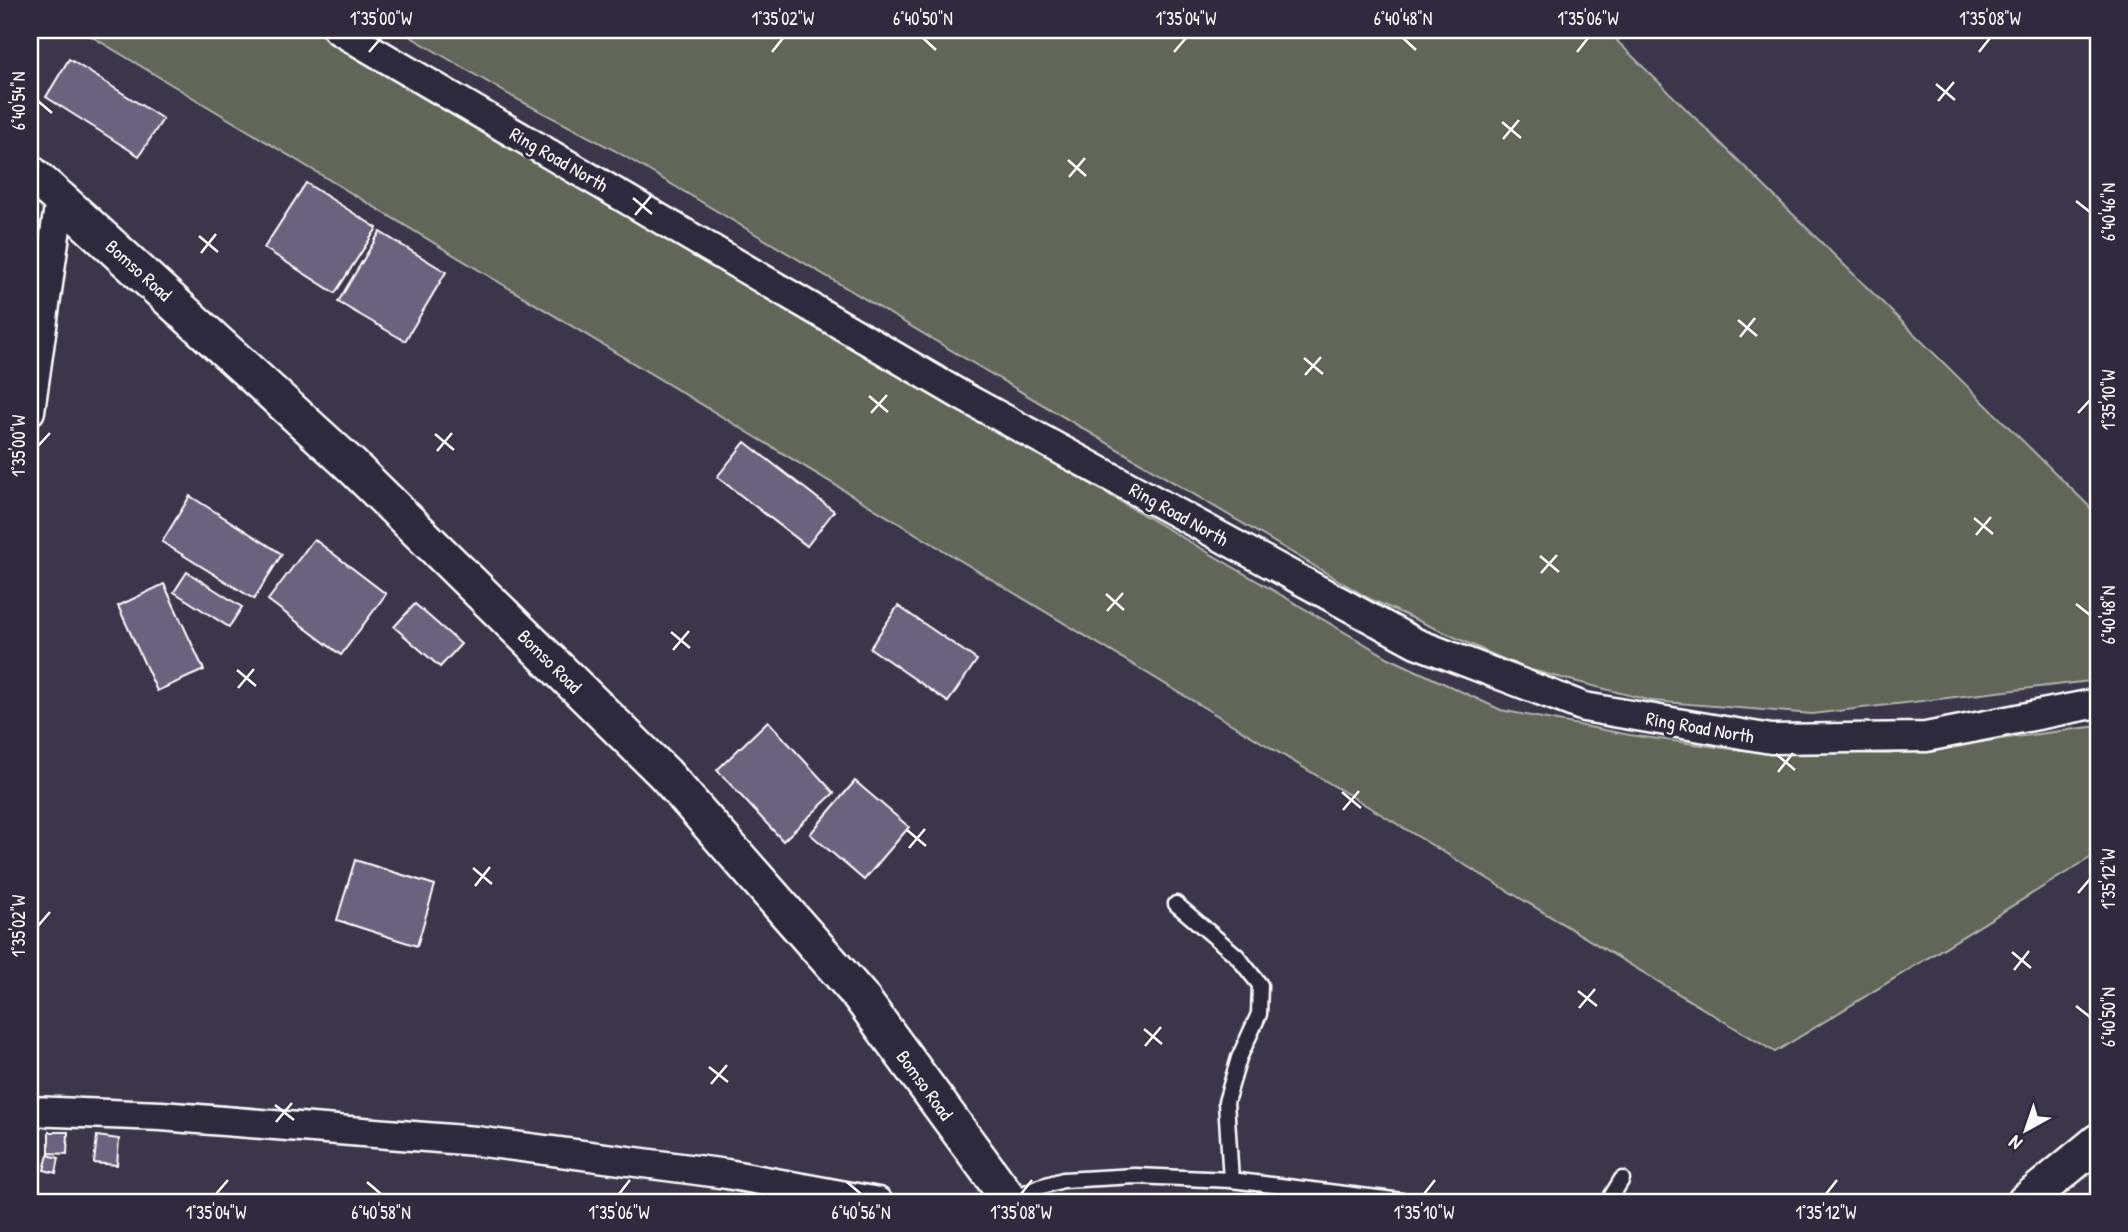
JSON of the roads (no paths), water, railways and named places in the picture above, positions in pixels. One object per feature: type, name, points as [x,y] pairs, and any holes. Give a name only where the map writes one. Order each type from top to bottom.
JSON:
[{"type":"street","name":"Ring Road North","points":[[338,30],[964,397],[1416,643],[1584,707],[1771,739],[1926,737],[2098,703]]},
{"type":"street","name":"Bomso Road","points":[[30,173],[352,466],[665,774],[860,996],[1010,1201]]},
{"type":"street","points":[[30,411],[60,199]]},
{"type":"street","points":[[30,1111],[161,1116],[476,1141],[727,1174],[878,1202]]},
{"type":"street","points":[[2025,1202],[2098,1142]]},
{"type":"lane","points":[[1176,904],[1237,956],[1260,985],[1259,1014],[1239,1058],[1226,1102],[1231,1180]]},
{"type":"lane","points":[[1010,1201],[1039,1186],[1063,1180],[1135,1176],[1231,1180],[1410,1202]]},
{"type":"lane","points":[[1608,1202],[1622,1179]]}]
